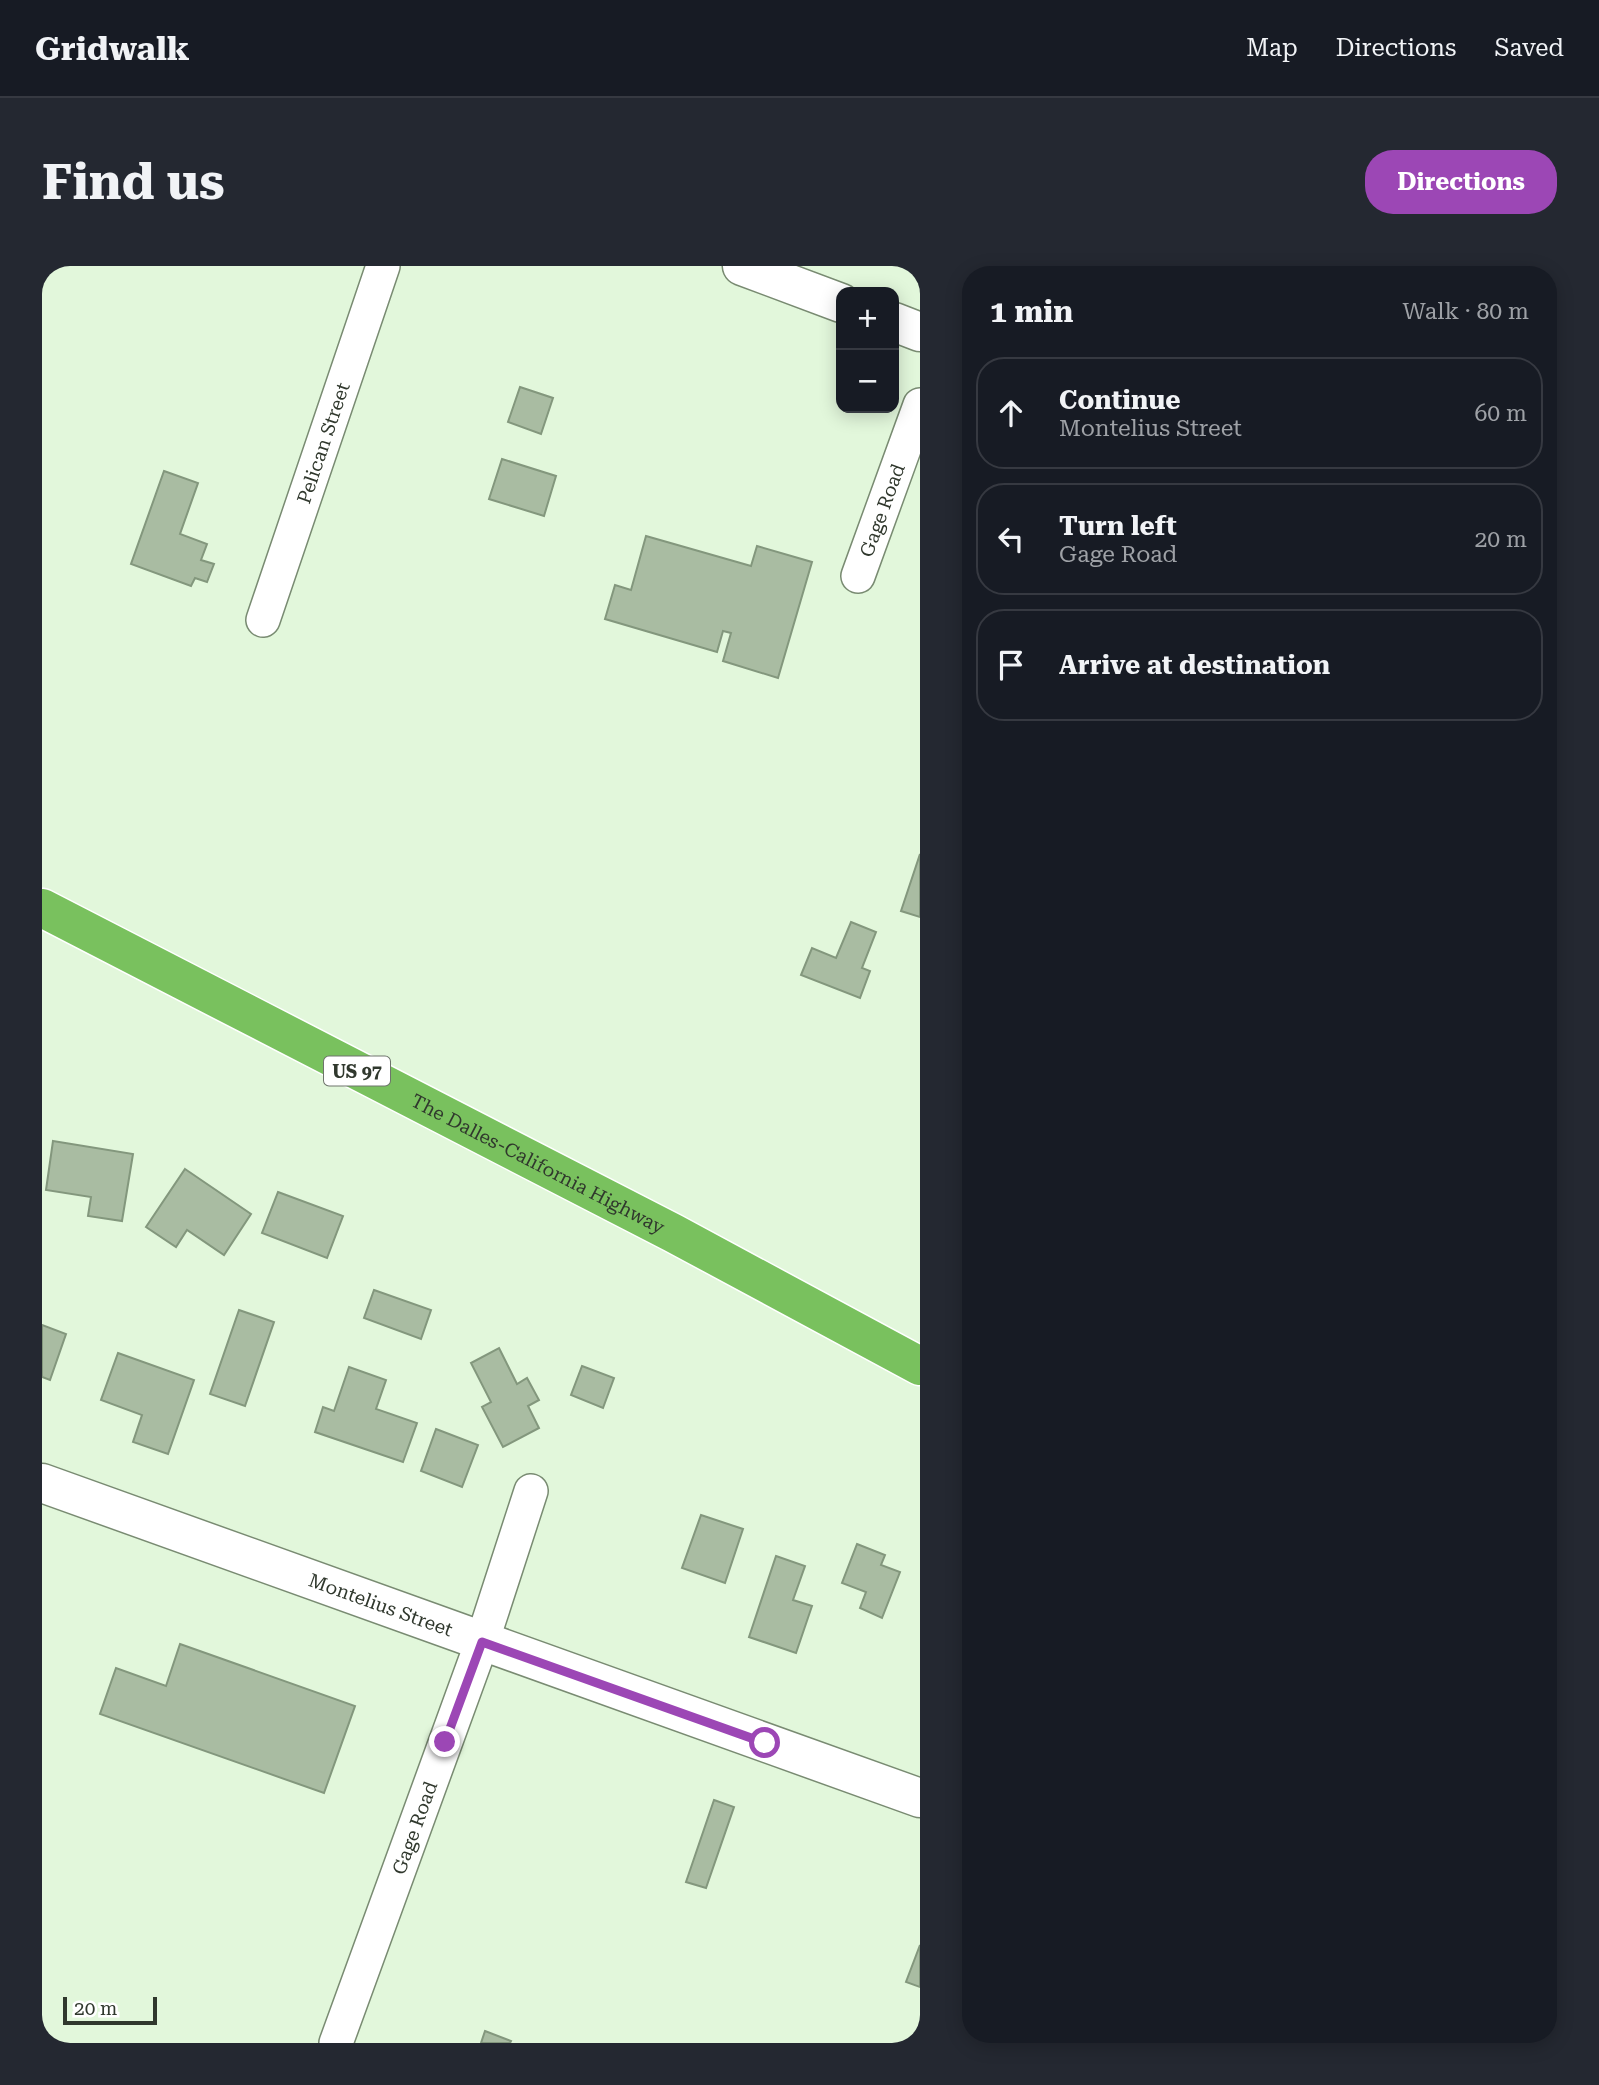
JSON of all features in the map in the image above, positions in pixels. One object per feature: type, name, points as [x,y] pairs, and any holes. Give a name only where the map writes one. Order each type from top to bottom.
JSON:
[{"type":"highway","name":"The Dalles-California Highway","points":[[42,908],[673,1233],[920,1366]]},
{"type":"street","name":"Pelican Street","points":[[263,620],[383,266]]},
{"type":"street","points":[[742,266],[836,301]]},
{"type":"street","points":[[899,324],[920,332]]},
{"type":"street","name":"Gage Road","points":[[858,576],[920,405]]},
{"type":"street","name":"Montelius Street","points":[[42,1483],[920,1798]]},
{"type":"street","name":"Gage Road","points":[[336,2043],[482,1642],[531,1491]]},
{"type":"building","points":[[520,387],[553,398],[541,434],[508,422]]},
{"type":"building","points":[[502,459],[556,476],[544,516],[489,499]]},
{"type":"building","points":[[164,471],[198,483],[180,534],[207,544],[201,560],[214,564],[207,582],[195,578],[191,586],[131,564]]},
{"type":"building","points":[[646,536],[751,566],[757,546],[812,562],[778,678],[723,661],[731,633],[723,631],[717,652],[605,619],[615,585],[631,590]]},
{"type":"building","points":[[920,854],[920,917],[901,911]]},
{"type":"building","points":[[851,922],[876,932],[862,968],[870,971],[860,998],[801,975],[812,948],[836,958]]},
{"type":"building","points":[[53,1141],[133,1154],[122,1221],[88,1216],[91,1197],[46,1190]]},
{"type":"building","points":[[185,1169],[251,1214],[224,1255],[187,1230],[176,1247],[146,1227]]},
{"type":"building","points":[[278,1192],[343,1216],[327,1258],[262,1233]]},
{"type":"building","points":[[374,1290],[431,1310],[421,1339],[364,1318]]},
{"type":"building","points":[[239,1310],[274,1322],[245,1406],[210,1394]]},
{"type":"building","points":[[42,1325],[66,1334],[50,1380],[42,1377]]},
{"type":"building","points":[[499,1348],[517,1384],[527,1378],[539,1400],[528,1406],[539,1428],[503,1447],[482,1407],[491,1402],[471,1363]]},
{"type":"building","points":[[118,1353],[194,1380],[168,1454],[133,1442],[142,1415],[101,1400]]},
{"type":"building","points":[[582,1366],[614,1378],[603,1408],[571,1395]]},
{"type":"building","points":[[349,1367],[386,1380],[376,1409],[417,1423],[403,1462],[315,1432],[323,1407],[334,1411]]},
{"type":"building","points":[[436,1429],[478,1445],[462,1487],[421,1471]]},
{"type":"building","points":[[701,1515],[743,1529],[725,1583],[682,1568]]},
{"type":"building","points":[[857,1544],[885,1555],[881,1565],[900,1572],[882,1618],[860,1608],[866,1592],[842,1583]]},
{"type":"building","points":[[776,1556],[805,1566],[793,1600],[812,1606],[796,1653],[749,1637]]},
{"type":"building","points":[[180,1644],[355,1706],[324,1793],[100,1714],[116,1668],[166,1686]]},
{"type":"building","points":[[714,1800],[734,1807],[706,1888],[686,1882]]},
{"type":"building","points":[[920,1945],[920,1987],[906,1982]]},
{"type":"building","points":[[485,2031],[511,2041],[481,2043]]},
{"type":"route","points":[[445,1742],[482,1642],[765,1743]]}]
